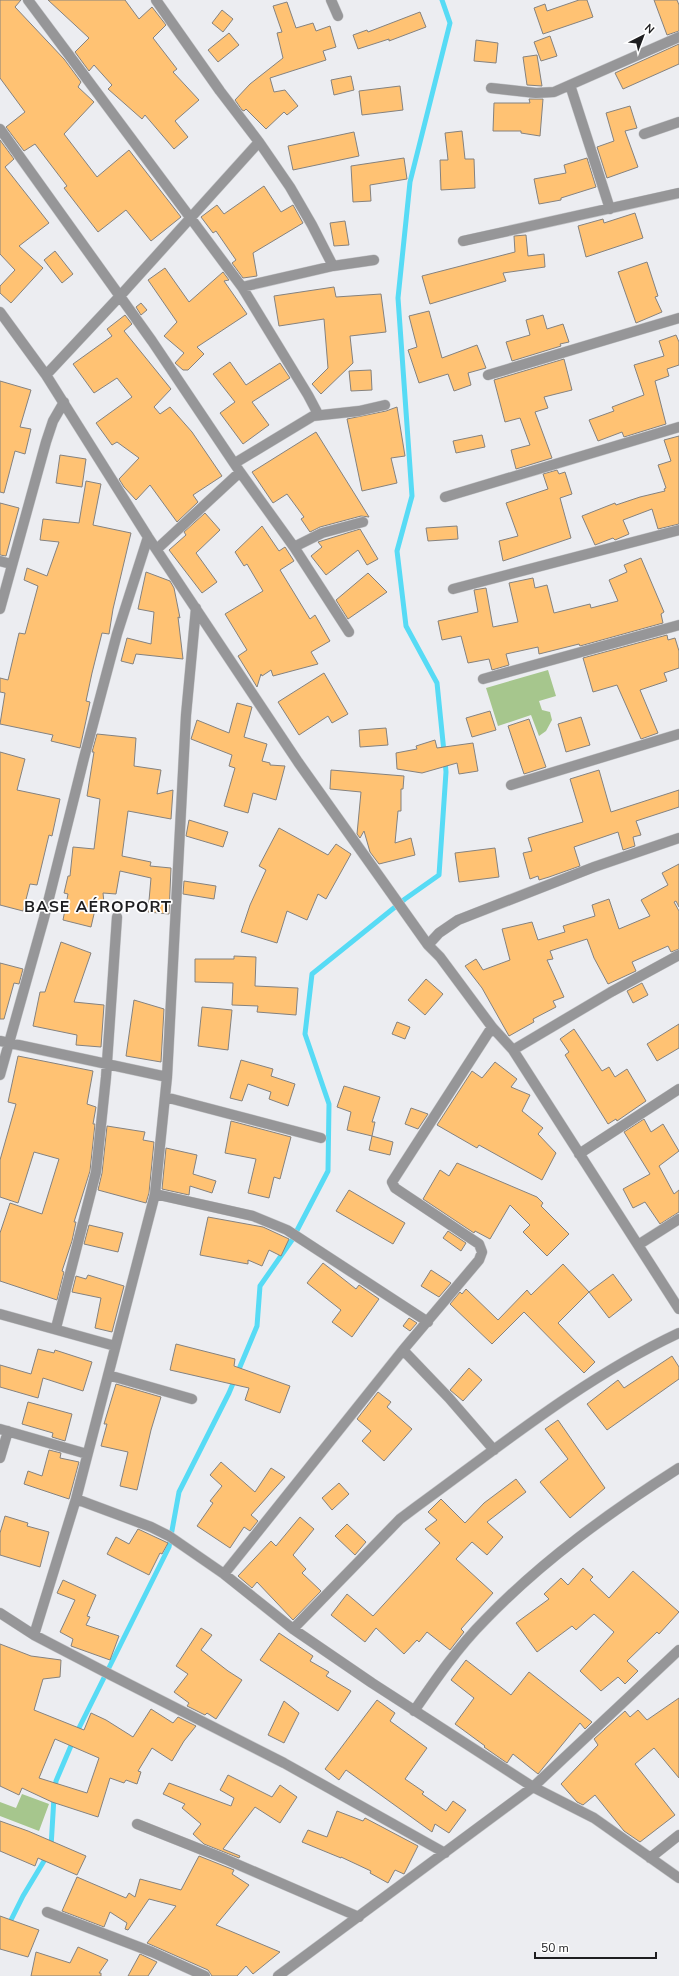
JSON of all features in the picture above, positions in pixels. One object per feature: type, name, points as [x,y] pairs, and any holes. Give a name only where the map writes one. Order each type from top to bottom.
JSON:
[{"type":"street","points":[[28,0],[242,287],[318,414]]},
{"type":"street","points":[[156,0],[220,91],[259,142],[312,225],[333,266]]},
{"type":"street","points":[[331,0],[338,16]]},
{"type":"street","points":[[491,88],[536,93],[554,92],[679,37]]},
{"type":"street","points":[[570,85],[610,209]]},
{"type":"street","points":[[644,134],[679,122]]},
{"type":"street","points":[[0,129],[120,296],[240,472],[294,547],[349,632]]},
{"type":"street","points":[[46,375],[120,296],[259,142]]},
{"type":"street","points":[[463,241],[679,193]]},
{"type":"street","points":[[242,287],[333,266],[374,260]]},
{"type":"street","points":[[0,312],[64,402],[148,537],[298,762],[428,945],[440,957],[492,1027],[513,1050],[679,1309]]},
{"type":"street","points":[[488,375],[679,318]]},
{"type":"street","points":[[0,609],[11,564],[48,435],[53,421],[64,402]]},
{"type":"street","points":[[235,463],[318,414],[359,411],[385,405]]},
{"type":"street","points":[[445,497],[679,427]]},
{"type":"street","points":[[157,549],[240,472]]},
{"type":"street","points":[[294,547],[322,533],[363,522]]},
{"type":"street","points":[[453,589],[679,530]]},
{"type":"street","points":[[0,1075],[4,1042],[40,932],[117,634],[148,537]]},
{"type":"street","points":[[0,561],[11,564]]},
{"type":"street","points":[[34,1635],[76,1498],[140,1256],[154,1194],[167,1077],[185,730],[196,608]]},
{"type":"street","points":[[483,679],[679,625]]},
{"type":"street","points":[[511,784],[679,734]]},
{"type":"street","points":[[428,945],[439,933],[458,920],[594,867],[679,838]]},
{"type":"street","points":[[56,1328],[96,1172],[117,917]]},
{"type":"street","points":[[513,1050],[611,992],[679,955]]},
{"type":"street","points":[[224,1574],[403,1350],[479,1260],[482,1252],[479,1244],[395,1188],[392,1182],[492,1027]]},
{"type":"street","points":[[4,1042],[167,1077]]},
{"type":"street","points":[[579,1154],[679,1089]]},
{"type":"street","points":[[165,1097],[321,1138]]},
{"type":"street","points":[[154,1194],[253,1216],[286,1230],[428,1322]]},
{"type":"street","points":[[638,1245],[679,1218]]},
{"type":"street","points":[[0,1314],[56,1328],[115,1346]]},
{"type":"street","points":[[293,1629],[400,1519],[494,1450],[595,1379],[648,1347],[679,1333]]},
{"type":"street","points":[[403,1350],[449,1398],[494,1450]]},
{"type":"street","points":[[108,1375],[192,1400]]},
{"type":"street","points":[[0,1458],[4,1430],[87,1454]]},
{"type":"street","points":[[414,1711],[448,1662],[485,1620],[531,1576],[583,1533],[638,1494],[679,1468]]},
{"type":"street","points":[[76,1498],[169,1536],[224,1574],[293,1629],[414,1711],[533,1787],[594,1818],[679,1878]]},
{"type":"street","points":[[0,1613],[34,1635],[284,1763],[445,1853]]},
{"type":"street","points":[[278,1976],[533,1787],[679,1650]]},
{"type":"street","points":[[137,1824],[225,1859],[359,1916]]},
{"type":"street","points":[[650,1858],[679,1835]]},
{"type":"street","points":[[47,1912],[152,1952],[205,1976]]},
{"type":"green space","points":[[548,670],[556,696],[539,701],[542,710],[550,712],[552,720],[546,731],[539,736],[531,715],[498,726],[486,688]]},
{"type":"green space","points":[[22,1794],[49,1804],[39,1831],[0,1816],[0,1802],[16,1808]]},
{"type":"building","points":[[0,0],[21,0],[15,7],[64,59],[81,82],[78,87],[94,102],[64,134],[97,177],[129,150],[181,217],[151,241],[126,210],[98,232],[64,188],[67,186],[35,144],[24,151],[6,127],[25,112],[0,78]]},
{"type":"building","points":[[48,0],[125,0],[139,19],[152,7],[166,25],[153,38],[177,69],[173,72],[199,100],[175,121],[188,137],[174,149],[145,115],[142,119],[108,89],[112,85],[94,65],[89,71],[75,52],[89,38]]},
{"type":"building","points":[[579,0],[587,0],[593,17],[543,34],[534,8],[545,4],[547,11]]},
{"type":"building","points":[[654,0],[677,0],[679,5],[679,31],[667,35]]},
{"type":"building","points":[[287,2],[296,28],[313,23],[316,31],[330,26],[336,47],[323,51],[326,60],[270,78],[274,92],[285,90],[298,106],[287,115],[284,112],[266,129],[246,109],[244,111],[242,110],[235,100],[250,84],[283,58],[277,33],[282,32],[273,6]]},
{"type":"building","points":[[222,10],[233,19],[223,32],[212,23]]},
{"type":"building","points":[[420,12],[426,27],[389,41],[389,39],[358,49],[353,35],[367,30],[368,32]]},
{"type":"building","points":[[229,33],[239,45],[218,62],[208,50]]},
{"type":"building","points":[[550,36],[557,56],[541,61],[534,42]]},
{"type":"building","points":[[476,40],[498,43],[496,63],[474,61]]},
{"type":"building","points":[[679,44],[679,64],[623,89],[615,73]]},
{"type":"building","points":[[537,55],[542,86],[527,85],[523,57]]},
{"type":"building","points":[[351,76],[354,90],[334,95],[331,80]]},
{"type":"building","points":[[400,86],[403,110],[362,115],[359,91]]},
{"type":"building","points":[[529,99],[543,99],[540,136],[521,133],[521,131],[493,131],[494,103],[530,103]]},
{"type":"building","points":[[630,106],[637,128],[625,131],[638,167],[607,178],[597,147],[614,141],[606,113]]},
{"type":"building","points":[[462,131],[465,159],[474,159],[475,188],[441,190],[440,160],[448,160],[445,133]]},
{"type":"building","points":[[354,132],[359,156],[293,170],[288,146]]},
{"type":"building","points":[[0,140],[14,159],[5,167],[49,223],[19,246],[43,268],[11,303],[0,293],[0,286],[15,270],[0,254]]},
{"type":"building","points":[[404,158],[407,179],[370,185],[371,201],[353,202],[351,166]]},
{"type":"building","points":[[587,158],[596,187],[561,198],[561,200],[539,204],[534,179],[566,173],[564,165]]},
{"type":"building","points":[[264,186],[281,212],[293,205],[303,223],[253,253],[257,276],[243,278],[232,263],[236,260],[216,231],[213,233],[201,217],[217,205],[224,214]]},
{"type":"building","points":[[635,213],[643,238],[586,257],[578,226],[603,219],[604,223]]},
{"type":"building","points":[[345,221],[349,245],[334,246],[330,223]]},
{"type":"building","points":[[526,235],[528,256],[544,254],[545,267],[503,273],[506,281],[430,304],[422,276],[515,252],[514,236]]},
{"type":"building","points":[[55,251],[73,274],[62,283],[44,260]]},
{"type":"building","points":[[647,262],[658,296],[655,297],[662,312],[636,323],[618,272]]},
{"type":"building","points":[[165,268],[189,302],[223,272],[229,280],[224,281],[247,314],[197,347],[204,354],[188,370],[183,370],[175,363],[184,353],[164,336],[177,322],[148,280]]},
{"type":"building","points":[[334,287],[336,297],[381,294],[386,332],[350,336],[353,363],[321,394],[312,384],[328,368],[324,319],[279,326],[274,296]]},
{"type":"building","points":[[141,303],[147,310],[141,315],[136,307]]},
{"type":"building","points":[[429,311],[442,358],[477,345],[486,368],[468,373],[471,385],[454,391],[448,374],[419,383],[408,350],[417,347],[409,316]]},
{"type":"building","points":[[125,315],[132,324],[124,331],[171,389],[154,407],[160,414],[170,407],[192,432],[222,476],[193,495],[198,502],[177,522],[150,485],[136,500],[124,487],[119,479],[139,458],[117,442],[112,445],[96,423],[132,397],[117,378],[94,393],[73,364],[112,336],[107,329]]},
{"type":"building","points":[[543,315],[547,329],[563,324],[569,342],[560,344],[561,346],[512,361],[506,342],[530,335],[526,320]]},
{"type":"building","points":[[676,335],[679,342],[679,365],[667,369],[669,376],[655,381],[666,424],[624,437],[622,432],[598,441],[589,420],[614,411],[612,407],[644,395],[634,365],[664,356],[659,341]]},
{"type":"building","points":[[564,359],[572,390],[544,397],[548,408],[535,412],[552,458],[516,469],[511,450],[530,445],[520,418],[505,422],[494,380]]},
{"type":"building","points":[[230,362],[246,385],[280,363],[290,378],[252,402],[269,425],[243,444],[220,413],[235,402],[213,374]]},
{"type":"building","points":[[371,370],[372,390],[351,391],[349,371]]},
{"type":"building","points":[[0,381],[31,390],[20,427],[31,429],[25,454],[15,451],[4,493],[0,492]]},
{"type":"building","points":[[397,407],[405,456],[391,458],[397,483],[362,491],[347,419],[386,411]]},
{"type":"building","points":[[316,432],[369,517],[361,516],[320,527],[310,532],[301,519],[304,517],[287,494],[273,503],[252,472]]},
{"type":"building","points":[[482,435],[485,447],[456,453],[453,441]]},
{"type":"building","points":[[679,436],[679,524],[658,529],[652,509],[623,520],[629,534],[615,540],[613,538],[595,545],[582,516],[615,503],[616,505],[665,491],[664,489],[666,488],[658,465],[671,461],[664,440]]},
{"type":"building","points":[[60,455],[86,459],[82,487],[56,483]]},
{"type":"building","points":[[557,470],[559,474],[565,472],[572,494],[560,498],[571,538],[503,561],[499,541],[518,536],[506,503],[548,489],[543,474]]},
{"type":"building","points":[[86,481],[101,484],[93,525],[131,533],[113,609],[109,634],[102,633],[92,673],[86,701],[90,702],[80,748],[51,741],[53,735],[0,724],[5,693],[0,692],[0,678],[8,680],[19,633],[25,634],[38,586],[24,580],[27,568],[47,576],[59,542],[40,540],[43,519],[79,523]]},
{"type":"building","points":[[0,503],[19,508],[6,556],[0,555]]},
{"type":"building","points":[[205,513],[220,530],[196,553],[217,582],[202,593],[169,550],[186,535],[184,532]]},
{"type":"building","points":[[262,526],[279,551],[285,547],[294,561],[280,570],[310,619],[315,615],[330,641],[311,652],[318,664],[273,676],[271,670],[262,676],[261,674],[257,687],[238,656],[247,650],[225,614],[263,591],[247,564],[244,566],[235,552]]},
{"type":"building","points":[[457,526],[458,539],[428,541],[426,528]]},
{"type":"building","points":[[360,529],[378,559],[367,565],[358,550],[326,575],[311,556],[322,547],[318,542]]},
{"type":"building","points":[[641,558],[664,612],[661,614],[663,623],[580,646],[579,644],[539,654],[538,647],[506,654],[509,665],[492,670],[489,659],[468,663],[461,636],[442,640],[438,621],[478,612],[474,590],[486,588],[493,627],[518,622],[509,583],[533,578],[535,588],[547,585],[554,613],[590,604],[591,608],[618,601],[609,580],[627,572],[624,565]]},
{"type":"building","points":[[146,572],[170,581],[174,588],[180,618],[178,617],[183,659],[136,654],[133,664],[121,661],[127,638],[151,644],[154,612],[138,609]]},
{"type":"building","points":[[368,573],[387,592],[348,619],[336,600]]},
{"type":"building","points":[[667,635],[668,640],[675,638],[679,651],[679,668],[664,673],[667,681],[640,690],[658,733],[641,739],[617,685],[593,692],[583,658]]},
{"type":"building","points":[[324,673],[348,714],[332,723],[328,716],[299,735],[278,702]]},
{"type":"building","points":[[237,703],[252,707],[244,737],[267,744],[262,761],[270,763],[270,765],[285,766],[276,800],[253,793],[248,813],[224,806],[235,768],[229,766],[232,755],[191,739],[197,720],[229,733]]},
{"type":"building","points":[[490,711],[496,730],[472,737],[466,718]]},
{"type":"building","points":[[581,717],[590,745],[566,752],[558,724]]},
{"type":"building","points":[[529,719],[546,767],[524,774],[508,726]]},
{"type":"building","points":[[386,728],[388,745],[360,747],[359,730]]},
{"type":"building","points":[[97,734],[136,738],[134,766],[161,770],[157,794],[173,790],[171,819],[128,811],[122,856],[151,862],[150,866],[171,868],[169,914],[148,912],[151,878],[120,871],[116,894],[103,893],[104,903],[97,901],[91,927],[63,920],[68,894],[64,893],[68,876],[70,876],[73,847],[94,849],[100,799],[87,796],[94,752],[92,752]]},
{"type":"building","points":[[435,740],[437,748],[473,743],[478,771],[459,774],[457,763],[422,773],[397,769],[396,753],[417,749],[416,746]]},
{"type":"building","points":[[0,752],[25,759],[17,790],[60,799],[52,836],[49,835],[37,885],[30,884],[23,911],[0,905]]},
{"type":"building","points":[[331,770],[404,776],[403,789],[401,789],[401,811],[398,811],[395,843],[411,838],[415,855],[379,864],[370,852],[364,831],[360,838],[357,834],[361,792],[330,789]]},
{"type":"building","points":[[599,770],[611,812],[679,790],[679,807],[636,821],[641,835],[633,837],[635,846],[623,850],[618,832],[574,847],[580,866],[539,880],[538,876],[530,879],[523,853],[532,851],[528,838],[583,822],[570,779]]},
{"type":"building","points":[[189,820],[228,832],[223,847],[186,836]]},
{"type":"building","points":[[279,828],[328,855],[336,844],[351,854],[326,899],[318,894],[307,920],[287,911],[277,943],[241,932],[250,905],[266,870],[259,866]]},
{"type":"building","points":[[495,848],[499,877],[459,882],[455,853]]},
{"type":"building","points":[[679,864],[679,907],[676,901],[674,902],[679,911],[679,949],[671,952],[668,946],[632,962],[636,971],[608,984],[594,958],[587,939],[550,951],[553,959],[547,960],[564,997],[553,1001],[556,1007],[533,1019],[534,1022],[509,1036],[482,988],[465,966],[476,959],[483,970],[510,960],[502,929],[532,922],[538,940],[565,932],[563,926],[595,916],[592,905],[609,899],[619,929],[650,916],[641,900],[668,885],[662,873]]},
{"type":"building","points":[[184,881],[216,886],[214,899],[183,894]]},
{"type":"building","points":[[61,942],[91,953],[74,1002],[104,1005],[101,1047],[76,1045],[77,1035],[33,1026],[40,992],[45,992]]},
{"type":"building","points":[[234,956],[256,957],[255,986],[298,988],[296,1015],[257,1012],[258,1006],[232,1005],[233,983],[195,982],[195,959],[234,959]]},
{"type":"building","points":[[0,963],[23,969],[19,984],[14,983],[4,1019],[0,1019]]},
{"type":"building","points":[[426,979],[443,994],[425,1015],[408,1000]]},
{"type":"building","points":[[642,983],[648,995],[633,1003],[627,991]]},
{"type":"building","points":[[134,1000],[164,1009],[161,1062],[126,1056]]},
{"type":"building","points":[[202,1007],[232,1010],[228,1050],[198,1046]]},
{"type":"building","points":[[397,1022],[410,1027],[405,1039],[392,1034]]},
{"type":"building","points":[[679,1024],[679,1048],[657,1061],[647,1044]]},
{"type":"building","points":[[574,1029],[602,1071],[609,1067],[615,1077],[627,1069],[646,1101],[617,1121],[616,1119],[608,1124],[565,1055],[569,1052],[560,1039]]},
{"type":"building","points":[[18,1056],[93,1071],[87,1104],[96,1107],[93,1124],[95,1124],[90,1171],[74,1222],[76,1222],[72,1241],[62,1271],[64,1272],[57,1300],[0,1281],[0,1233],[10,1203],[42,1214],[59,1159],[34,1152],[18,1203],[0,1197],[0,1160],[16,1104],[8,1102]]},
{"type":"building","points":[[241,1060],[273,1069],[271,1076],[295,1084],[288,1106],[269,1099],[271,1092],[248,1084],[242,1101],[230,1098]]},
{"type":"building","points":[[495,1062],[517,1079],[511,1087],[530,1095],[522,1111],[543,1128],[538,1134],[556,1153],[542,1180],[479,1145],[477,1148],[437,1125],[472,1071],[482,1078]]},
{"type":"building","points":[[344,1086],[380,1097],[372,1122],[375,1122],[372,1136],[347,1130],[351,1112],[337,1107]]},
{"type":"building","points":[[411,1108],[428,1114],[418,1129],[405,1124]]},
{"type":"building","points":[[644,1119],[651,1132],[663,1124],[679,1151],[659,1166],[674,1194],[679,1190],[679,1212],[660,1224],[645,1202],[633,1208],[623,1189],[650,1174],[624,1132]]},
{"type":"building","points":[[231,1121],[291,1137],[280,1179],[274,1177],[269,1198],[248,1193],[256,1159],[225,1153]]},
{"type":"building","points":[[107,1126],[145,1132],[143,1140],[154,1142],[149,1193],[146,1203],[98,1190],[102,1173]]},
{"type":"building","points":[[372,1136],[393,1142],[390,1155],[369,1150]]},
{"type":"building","points":[[166,1148],[197,1155],[193,1174],[216,1181],[212,1193],[190,1186],[189,1195],[162,1189]]},
{"type":"building","points":[[457,1163],[537,1197],[543,1203],[541,1206],[569,1234],[547,1256],[523,1232],[530,1225],[510,1205],[490,1239],[475,1231],[474,1233],[423,1199],[440,1170],[449,1176]]},
{"type":"building","points":[[349,1190],[405,1223],[393,1244],[336,1211]]},
{"type":"building","points":[[208,1217],[263,1227],[289,1239],[281,1256],[269,1250],[262,1266],[248,1260],[248,1264],[200,1255]]},
{"type":"building","points":[[89,1225],[123,1233],[118,1252],[84,1244]]},
{"type":"building","points":[[448,1231],[466,1243],[461,1251],[443,1238]]},
{"type":"building","points":[[323,1263],[356,1289],[359,1285],[379,1299],[352,1337],[332,1322],[341,1310],[307,1283]]},
{"type":"building","points":[[563,1264],[589,1292],[558,1323],[595,1362],[584,1373],[524,1312],[492,1344],[450,1304],[460,1292],[462,1294],[466,1289],[498,1320],[527,1290],[531,1295]]},
{"type":"building","points":[[431,1270],[451,1283],[439,1297],[421,1286]]},
{"type":"building","points":[[613,1274],[632,1300],[609,1318],[589,1292]]},
{"type":"building","points":[[88,1275],[124,1286],[112,1332],[95,1328],[101,1298],[72,1292],[76,1276],[86,1279]]},
{"type":"building","points":[[409,1318],[417,1323],[410,1331],[403,1326]]},
{"type":"building","points":[[176,1344],[235,1359],[234,1366],[290,1386],[280,1413],[245,1400],[249,1388],[170,1370]]},
{"type":"building","points":[[38,1349],[54,1353],[55,1350],[92,1362],[83,1391],[43,1378],[38,1398],[0,1387],[0,1365],[31,1374]]},
{"type":"building","points":[[672,1356],[679,1367],[679,1379],[607,1430],[587,1404],[618,1380],[624,1388]]},
{"type":"building","points":[[469,1368],[482,1380],[463,1401],[450,1390]]},
{"type":"building","points":[[116,1384],[161,1397],[151,1430],[137,1490],[120,1486],[128,1452],[101,1446],[107,1424],[104,1424]]},
{"type":"building","points":[[378,1392],[391,1402],[387,1407],[412,1429],[384,1461],[362,1441],[371,1431],[357,1419]]},
{"type":"building","points":[[28,1402],[72,1414],[65,1441],[52,1437],[53,1433],[22,1424]]},
{"type":"building","points":[[558,1420],[605,1488],[570,1518],[540,1482],[568,1459],[545,1429]]},
{"type":"building","points":[[49,1450],[61,1453],[60,1458],[79,1462],[69,1499],[24,1484],[28,1471],[42,1476]]},
{"type":"building","points":[[221,1462],[255,1492],[271,1468],[285,1477],[251,1515],[258,1521],[250,1531],[244,1527],[230,1548],[197,1526],[213,1503],[210,1501],[222,1486],[210,1475]]},
{"type":"building","points":[[516,1479],[526,1492],[487,1522],[503,1537],[487,1555],[472,1542],[456,1559],[493,1593],[461,1629],[464,1632],[450,1650],[427,1632],[419,1642],[417,1640],[404,1654],[376,1628],[365,1642],[331,1615],[347,1594],[373,1616],[440,1543],[425,1529],[437,1520],[428,1512],[441,1499],[465,1523],[484,1503]]},
{"type":"building","points":[[339,1483],[349,1494],[332,1510],[322,1498]]},
{"type":"building","points":[[5,1516],[28,1523],[27,1526],[49,1532],[40,1567],[0,1555],[0,1533]]},
{"type":"building","points":[[300,1517],[314,1529],[293,1555],[306,1569],[302,1573],[321,1591],[293,1620],[257,1582],[252,1588],[238,1576],[271,1541],[276,1546]]},
{"type":"building","points":[[347,1524],[366,1542],[355,1555],[335,1536]]},
{"type":"building","points":[[138,1529],[168,1543],[162,1554],[160,1553],[149,1575],[107,1554],[116,1537],[129,1544]]},
{"type":"building","points":[[583,1568],[593,1577],[590,1580],[609,1598],[633,1571],[679,1612],[659,1634],[657,1632],[627,1661],[638,1671],[625,1684],[618,1677],[601,1691],[580,1671],[614,1632],[594,1614],[576,1630],[572,1626],[537,1652],[516,1623],[549,1599],[544,1594],[561,1578],[568,1585]]},
{"type":"building","points":[[63,1580],[96,1595],[87,1616],[90,1617],[86,1625],[119,1636],[110,1660],[71,1646],[73,1639],[60,1632],[75,1600],[57,1593]]},
{"type":"building","points":[[201,1628],[212,1635],[201,1650],[242,1680],[216,1719],[207,1713],[205,1715],[187,1706],[189,1703],[174,1692],[188,1674],[176,1666]]},
{"type":"building","points":[[279,1633],[313,1656],[310,1661],[329,1672],[326,1676],[351,1691],[338,1711],[260,1660]]},
{"type":"building","points":[[0,1644],[31,1656],[61,1660],[60,1677],[43,1679],[34,1710],[84,1730],[91,1713],[106,1720],[133,1737],[151,1709],[173,1723],[178,1717],[196,1726],[184,1741],[172,1761],[152,1748],[138,1771],[141,1772],[137,1784],[126,1780],[124,1783],[110,1778],[98,1817],[52,1802],[22,1788],[19,1795],[0,1786]],"holes":[[[55,1739],[99,1758],[87,1793],[39,1778]]]},
{"type":"building","points":[[466,1660],[511,1695],[529,1672],[592,1722],[585,1729],[580,1723],[538,1774],[513,1754],[507,1763],[455,1724],[474,1698],[451,1680]]},
{"type":"building","points":[[679,1698],[679,1778],[654,1748],[635,1764],[675,1815],[640,1842],[624,1831],[595,1795],[583,1805],[577,1802],[561,1784],[598,1745],[594,1739],[625,1711],[630,1717],[638,1710],[647,1720]]},
{"type":"building","points":[[377,1700],[395,1713],[390,1721],[427,1748],[405,1779],[424,1792],[422,1794],[446,1811],[453,1801],[466,1810],[449,1833],[435,1824],[432,1832],[346,1770],[339,1780],[325,1769]]},
{"type":"building","points":[[284,1701],[299,1713],[284,1743],[268,1735]]},
{"type":"building","points":[[228,1775],[272,1797],[280,1785],[297,1797],[280,1823],[255,1807],[223,1849],[240,1856],[239,1858],[204,1844],[193,1834],[201,1824],[182,1808],[185,1804],[163,1794],[169,1783],[231,1806],[234,1798],[220,1790]]},
{"type":"building","points":[[337,1811],[363,1821],[365,1818],[418,1846],[404,1874],[395,1870],[388,1883],[370,1873],[371,1871],[341,1857],[302,1842],[308,1830],[327,1837]]},
{"type":"building","points":[[0,1821],[28,1831],[86,1856],[77,1875],[38,1858],[35,1866],[0,1851]]},
{"type":"building","points":[[199,1856],[234,1870],[232,1874],[249,1885],[216,1925],[280,1952],[253,1974],[246,1966],[237,1976],[212,1976],[208,1970],[147,1943],[176,1906],[149,1899],[128,1930],[125,1929],[127,1923],[110,1912],[104,1927],[62,1911],[77,1877],[126,1898],[129,1893],[135,1897],[140,1879],[181,1890]]},
{"type":"building","points":[[0,1916],[39,1930],[28,1957],[0,1949]]},
{"type":"building","points":[[78,1947],[108,1960],[99,1973],[101,1973],[101,1976],[31,1976],[36,1952],[70,1963]]},
{"type":"building","points":[[140,1954],[157,1962],[148,1976],[128,1976]]},
{"type":"waterway","points":[[442,0],[450,23],[410,182],[398,298],[412,496],[397,551],[406,626],[437,683],[444,752]]},
{"type":"waterway","points":[[76,1734],[169,1547],[179,1492],[229,1393],[257,1326],[260,1286],[292,1240],[328,1171],[329,1104],[305,1034],[312,974],[405,899],[439,875],[446,772],[445,760]]},
{"type":"waterway","points":[[55,1789],[56,1781],[73,1741]]},
{"type":"waterway","points":[[51,1847],[54,1797]]},
{"type":"waterway","points":[[8,1926],[23,1896],[47,1856]]},
{"type":"district","name":"BASE AÉROPORT","points":[[98,906]]}]
